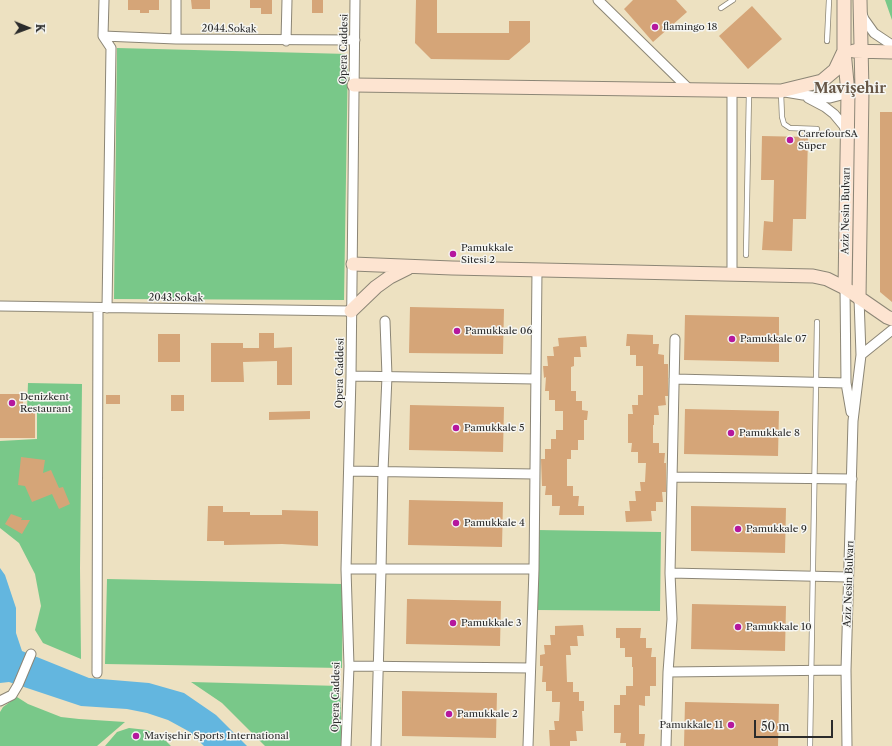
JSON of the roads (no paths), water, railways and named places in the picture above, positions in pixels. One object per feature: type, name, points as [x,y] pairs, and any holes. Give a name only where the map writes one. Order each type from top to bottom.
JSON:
[{"type":"street","points":[[97,673],[103,308],[111,48],[103,36],[104,0]]},
{"type":"street","points":[[176,0],[176,39]]},
{"type":"street","points":[[286,40],[287,0]]},
{"type":"street","name":"Opera Caddesi","points":[[346,746],[348,666],[346,570],[353,264],[355,0]]},
{"type":"street","points":[[598,0],[690,90]]},
{"type":"street","name":"Aziz Nesin Bulvarı","points":[[844,0],[844,51],[848,94],[845,288],[846,383],[853,421]]},
{"type":"street","points":[[860,3],[864,19],[874,33],[892,45]]},
{"type":"street","name":"Aziz Nesin Bulvarı","points":[[847,746],[846,670],[853,421],[861,355],[859,298],[862,90],[860,3]]},
{"type":"street","name":"2044.Sokak","points":[[103,36],[176,39],[355,40]]},
{"type":"street","points":[[782,91],[822,81],[835,70],[844,51],[892,52]]},
{"type":"street","points":[[354,85],[749,90],[782,91],[830,98],[862,90]]},
{"type":"street","points":[[732,90],[732,274]]},
{"type":"street","points":[[803,95],[825,107],[834,114],[844,126],[848,137]]},
{"type":"street","points":[[353,264],[411,267],[813,276],[827,279],[845,288],[892,319]]},
{"type":"street","points":[[351,311],[376,287],[390,277],[411,267]]},
{"type":"street","points":[[528,746],[534,569],[537,270]]},
{"type":"street","name":"2043.Sokak","points":[[0,306],[351,311]]},
{"type":"street","points":[[376,746],[387,376],[385,321]]},
{"type":"street","points":[[861,355],[892,330]]},
{"type":"street","points":[[666,746],[668,672],[672,619],[670,573],[675,339]]},
{"type":"street","points":[[351,376],[535,379]]},
{"type":"street","points":[[674,379],[846,383]]},
{"type":"street","points":[[349,471],[534,474]]},
{"type":"street","points":[[673,477],[852,479]]},
{"type":"street","points":[[346,570],[534,569]]},
{"type":"street","points":[[670,573],[848,577]]},
{"type":"street","points":[[0,701],[12,695],[18,685],[31,654]]},
{"type":"street","points":[[348,666],[530,668]]},
{"type":"street","points":[[668,672],[846,670]]},
{"type":"lane","points":[[721,8],[733,0]]},
{"type":"lane","points":[[827,41],[829,0]]},
{"type":"lane","points":[[746,255],[749,90]]},
{"type":"lane","points":[[782,91],[782,117],[784,124],[790,128],[817,129]]},
{"type":"lane","points":[[810,746],[817,322]]},
{"type":"water","points":[[0,568],[5,575],[16,608],[16,633],[22,651],[89,678],[149,683],[184,693],[216,715],[247,746],[204,746],[190,732],[168,720],[147,713],[127,709],[81,706],[9,682],[0,683]]},
{"type":"place","name":"flamingo 18","points":[[655,27]]},
{"type":"place","name":"CarrefourSA Süper","points":[[790,140]]},
{"type":"place","name":"Pamukkale Sitesi 2","points":[[453,254]]},
{"type":"place","name":"Pamukkale 06","points":[[457,331]]},
{"type":"place","name":"Pamukkale 07","points":[[732,339]]},
{"type":"place","name":"Denizkent Restaurant","points":[[12,403]]},
{"type":"place","name":"Pamukkale 5","points":[[456,428]]},
{"type":"place","name":"Pamukkale 8","points":[[731,433]]},
{"type":"place","name":"Pamukkale 4","points":[[456,523]]},
{"type":"place","name":"Pamukkale 9","points":[[738,529]]},
{"type":"place","name":"Pamukkale 3","points":[[453,623]]},
{"type":"place","name":"Pamukkale 10","points":[[738,627]]},
{"type":"place","name":"Pamukkale 2","points":[[449,714]]},
{"type":"place","name":"Pamukkale 11","points":[[731,725]]},
{"type":"place","name":"Mavişehir Sports International","points":[[136,736]]},
{"type":"district","name":"Mavişehir","points":[[850,89]]}]
